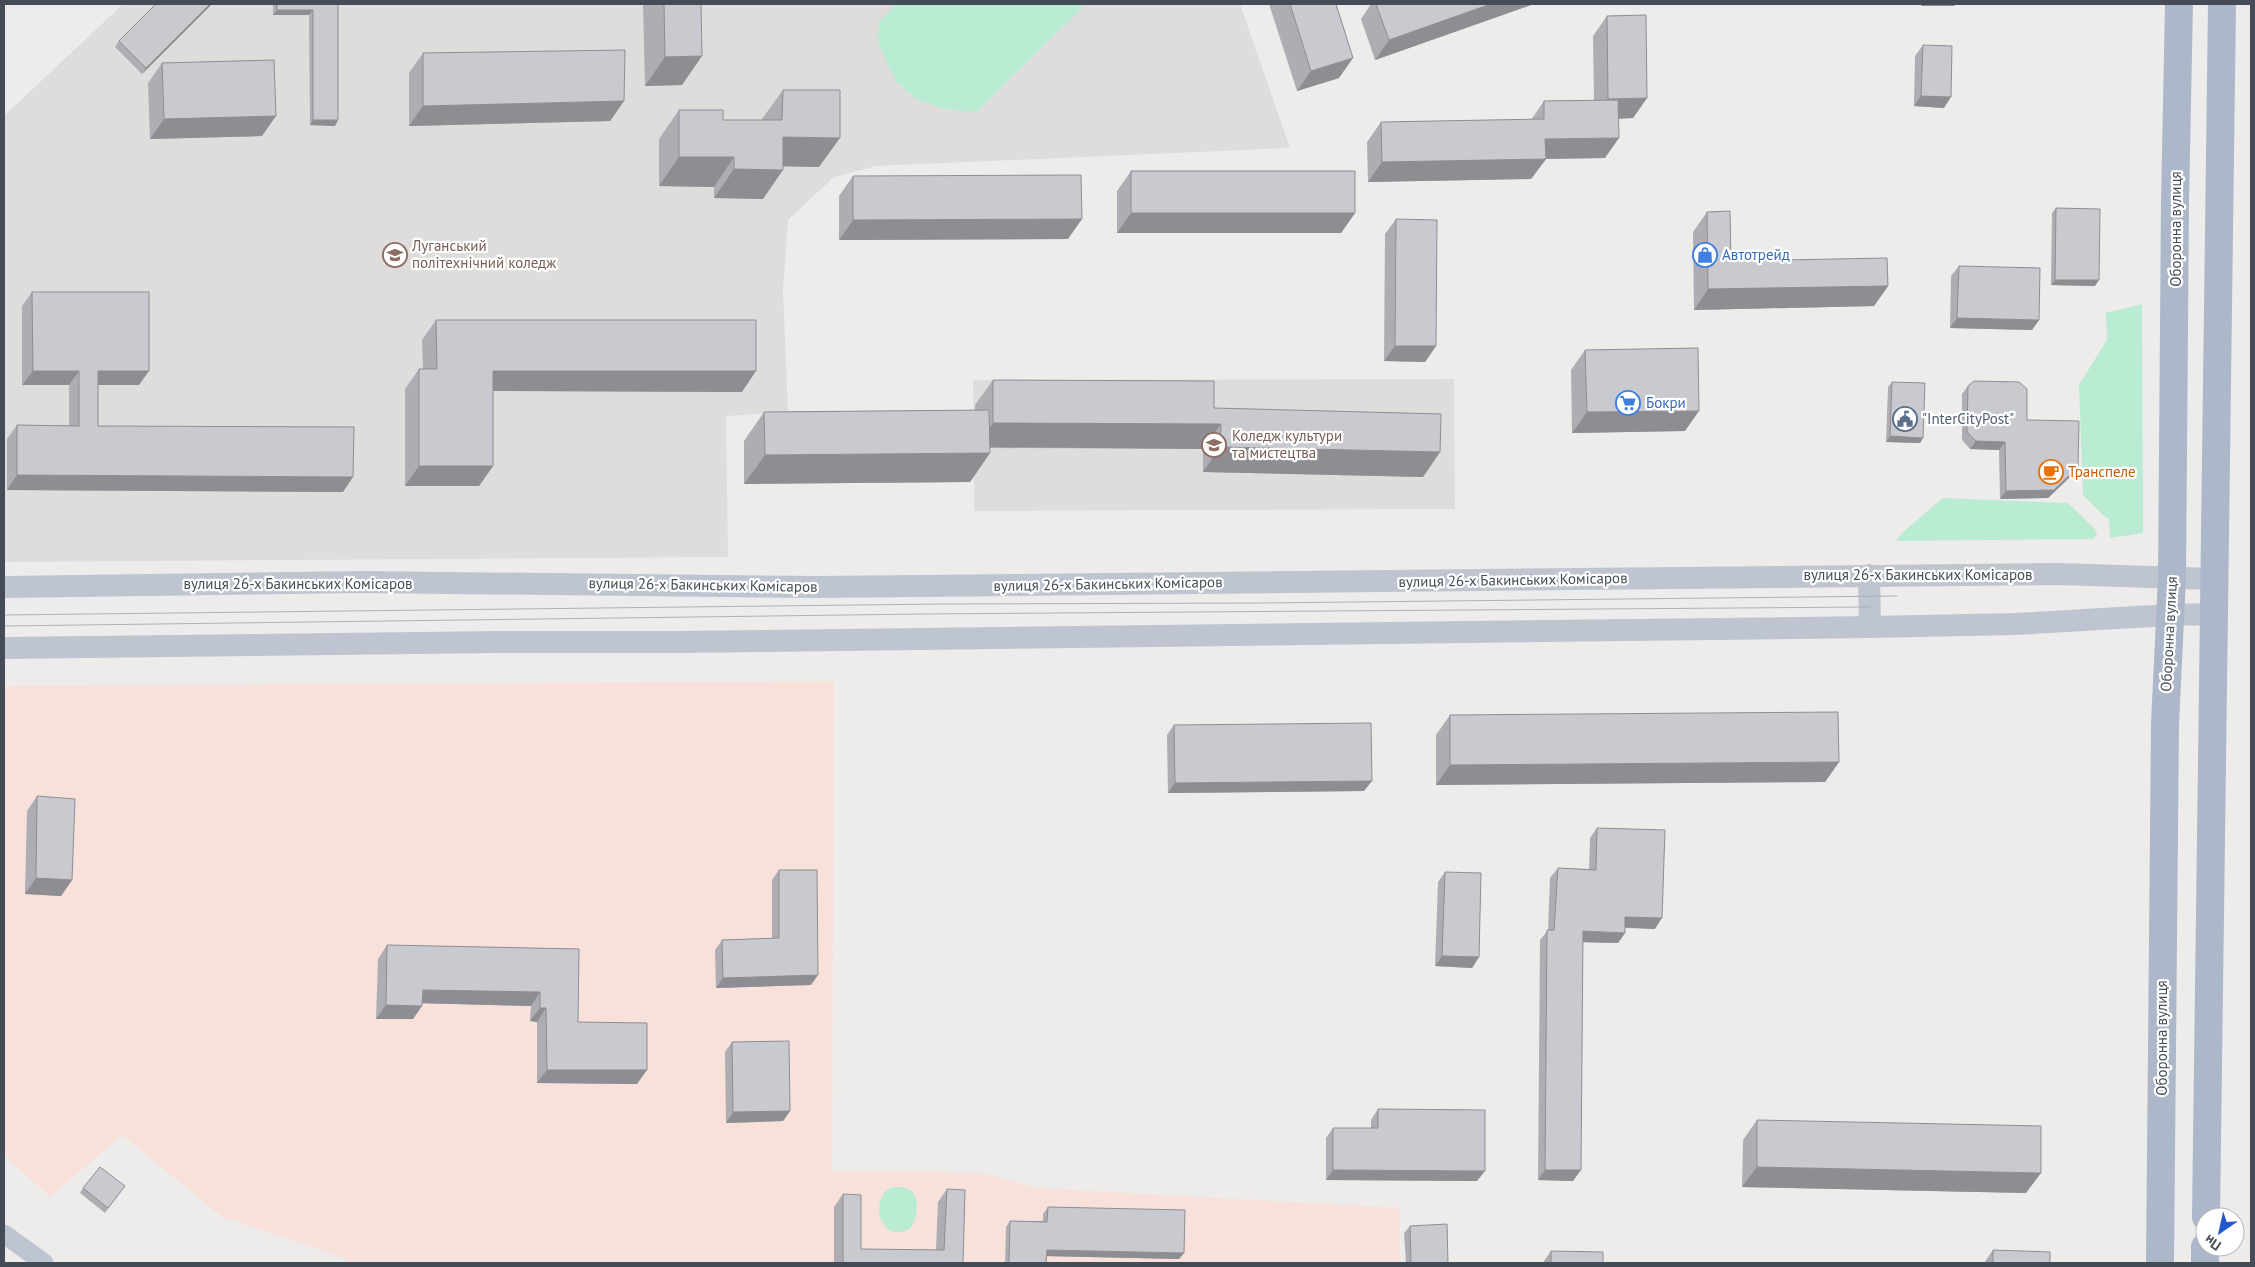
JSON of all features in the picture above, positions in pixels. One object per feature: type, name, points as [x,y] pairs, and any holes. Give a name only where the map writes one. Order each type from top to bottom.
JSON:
[{"type":"main road","name":"Оборонна вулиця","points":[[2160,1263],[2165,724],[2172,578],[2175,202],[2180,4]]},
{"type":"main road","points":[[2206,1207],[2222,4]]},
{"type":"street","name":"вулиця 26-х Бакинських Комісаров","points":[[4,587],[361,582],[827,587],[2059,574],[2213,579]]},
{"type":"street","points":[[1870,575],[1870,627]]},
{"type":"street","points":[[4,648],[498,642],[707,642],[1870,627],[2015,624],[2213,614]]},
{"type":"street","points":[[4,1234],[44,1263]]},
{"type":"shaded area","name":"Луганський політехнічний коледж","points":[[123,4],[1240,4],[1290,148],[876,166],[834,177],[788,220],[783,290],[788,412],[726,416],[728,557],[4,562],[4,116]]},
{"type":"shaded area","name":"Коледж культури та мистецтва","points":[[1454,379],[1455,509],[974,511],[973,380]]},
{"type":"shaded area","points":[[834,681],[832,1171],[982,1173],[1039,1188],[1400,1208],[1400,1263],[344,1263],[347,1259],[221,1216],[122,1135],[50,1197],[4,1155],[4,686]]},
{"type":"green space","points":[[896,4],[1086,4],[976,112],[946,109],[917,100],[896,82],[878,42],[879,22]]},
{"type":"green space","points":[[2142,304],[2143,533],[2110,538],[2109,518],[2106,518],[2083,495],[2079,385],[2107,340],[2106,313]]},
{"type":"green space","points":[[1943,498],[2068,503],[2095,529],[2097,535],[2093,539],[1896,541],[1902,533]]},
{"type":"green space","points":[[893,1187],[911,1190],[916,1197],[915,1221],[905,1231],[896,1232],[888,1229],[880,1215],[881,1198],[886,1191]]},
{"type":"building","points":[[156,4],[210,4],[146,68],[119,41]]},
{"type":"building","points":[[277,4],[338,4],[338,120],[313,120],[313,10],[277,10]]},
{"type":"building","points":[[664,4],[701,4],[702,56],[665,57]]},
{"type":"building","points":[[1290,4],[1336,4],[1353,58],[1311,71]]},
{"type":"building","points":[[1376,4],[1491,4],[1389,40]]},
{"type":"building","points":[[1646,15],[1647,98],[1608,99],[1607,16]]},
{"type":"building","points":[[1923,45],[1952,46],[1951,97],[1921,96]]},
{"type":"building","points":[[625,50],[624,101],[423,106],[423,53]]},
{"type":"building","points":[[274,60],[276,116],[164,119],[162,63]]},
{"type":"building","points":[[783,90],[840,90],[840,138],[783,137],[783,170],[734,169],[734,157],[679,157],[679,110],[723,110],[723,120],[782,120]]},
{"type":"building","points":[[1618,100],[1619,138],[1545,139],[1546,159],[1382,162],[1381,122],[1544,119],[1544,101]]},
{"type":"building","points":[[1131,171],[1355,171],[1355,213],[1131,213]]},
{"type":"building","points":[[1081,175],[1082,219],[853,220],[853,176]]},
{"type":"building","points":[[2056,208],[2100,209],[2099,280],[2055,280]]},
{"type":"building","points":[[1730,211],[1731,261],[1887,258],[1888,286],[1708,289],[1707,212]]},
{"type":"building","points":[[1396,219],[1437,220],[1436,346],[1395,346]]},
{"type":"building","points":[[1959,266],[2040,268],[2039,320],[1957,318]]},
{"type":"building","points":[[32,292],[149,292],[149,371],[98,371],[98,426],[354,427],[353,477],[17,475],[17,425],[79,426],[79,371],[33,371]]},
{"type":"building","points":[[436,320],[756,320],[756,371],[493,371],[493,466],[419,466],[419,369],[437,369]]},
{"type":"building","points":[[1698,348],[1699,411],[1587,412],[1585,350]]},
{"type":"building","points":[[993,380],[1214,381],[1214,408],[1441,414],[1440,452],[1220,447],[1221,424],[993,423]]},
{"type":"building","points":[[1974,381],[2019,382],[2027,389],[2027,420],[2079,421],[2078,467],[2054,490],[2006,491],[2005,442],[1976,441],[1967,432],[1968,386]]},
{"type":"building","points":[[1892,382],[1925,383],[1923,438],[1890,436]]},
{"type":"building","points":[[989,410],[990,453],[765,455],[764,412]]},
{"type":"building","points":[[1838,712],[1839,762],[1450,765],[1450,715]]},
{"type":"building","points":[[1371,723],[1372,781],[1175,783],[1174,725]]},
{"type":"building","points":[[37,796],[75,799],[72,880],[36,878]]},
{"type":"building","points":[[1597,828],[1665,830],[1662,918],[1625,917],[1625,933],[1583,931],[1581,1170],[1545,1170],[1547,930],[1554,930],[1558,868],[1596,870]]},
{"type":"building","points":[[779,870],[817,870],[818,975],[723,978],[722,940],[779,938]]},
{"type":"building","points":[[1445,872],[1481,873],[1479,957],[1442,956]]},
{"type":"building","points":[[387,945],[579,949],[578,1022],[647,1023],[647,1070],[547,1070],[546,1008],[540,1008],[540,992],[423,990],[422,1006],[386,1005]]},
{"type":"building","points":[[789,1041],[790,1111],[733,1112],[732,1042]]},
{"type":"building","points":[[1378,1109],[1485,1110],[1485,1171],[1333,1170],[1333,1128],[1378,1128]]},
{"type":"building","points":[[1757,1120],[2041,1126],[2041,1173],[1757,1167]]},
{"type":"building","points":[[100,1167],[125,1186],[108,1208],[83,1188]]},
{"type":"building","points":[[947,1189],[965,1190],[963,1263],[843,1263],[843,1194],[861,1195],[861,1249],[944,1250]]},
{"type":"building","points":[[1048,1207],[1185,1210],[1184,1253],[1047,1250],[1046,1263],[1009,1263],[1010,1221],[1047,1222]]},
{"type":"building","points":[[1447,1224],[1448,1263],[1411,1263],[1410,1226]]},
{"type":"building","points":[[1993,1250],[2050,1252],[2050,1263],[1993,1263]]},
{"type":"building","points":[[1551,1251],[1603,1252],[1603,1263],[1551,1263]]},
{"type":"tram line","points":[[4,615],[942,604],[1262,603],[1897,596]]},
{"type":"tram line","points":[[4,626],[923,614],[1870,607]]},
{"type":"place","name":"Луганський політехнічний коледж","points":[[395,255]]},
{"type":"place","name":"Автотрейд","points":[[1705,255]]},
{"type":"place","name":"Бокри","points":[[1628,403]]},
{"type":"place","name":"\"InterCityPost\"","points":[[1905,419]]},
{"type":"place","name":"Коледж культури та мистецтва","points":[[1214,445]]},
{"type":"place","name":"Транспеле","points":[[2051,472]]}]
